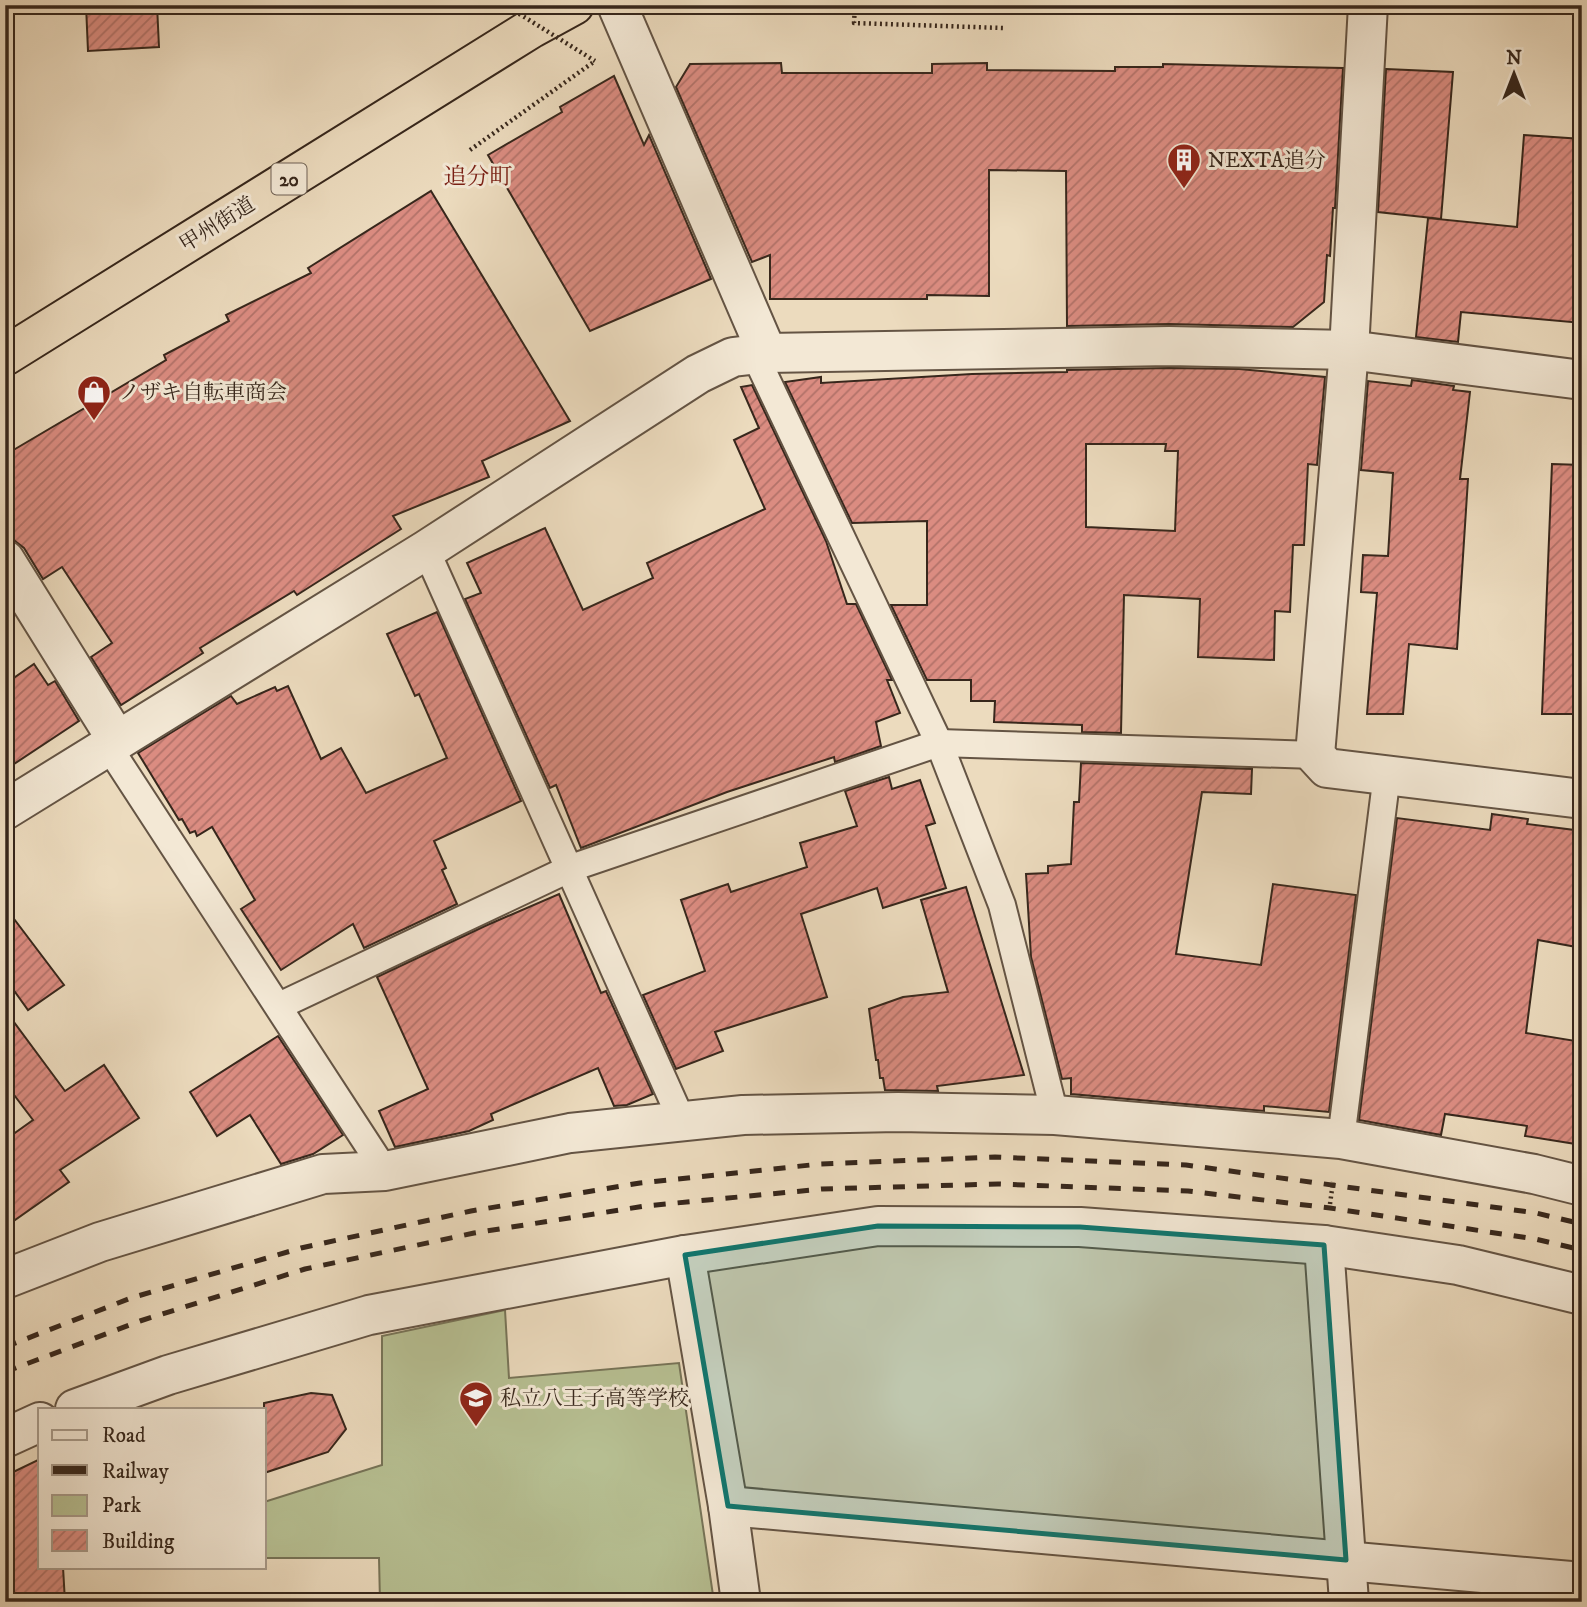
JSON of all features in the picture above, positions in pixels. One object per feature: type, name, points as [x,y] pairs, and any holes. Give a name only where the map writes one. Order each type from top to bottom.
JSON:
[{"type":"highway","name":"甲州街道","points":[[5,356],[573,5]]},
{"type":"street","points":[[617,5],[760,353]]},
{"type":"street","points":[[1368,5],[1349,351],[1315,755],[1327,768],[1582,799]]},
{"type":"street","points":[[5,810],[426,550],[698,374],[733,357],[760,353],[1170,346],[1349,351],[1582,380]]},
{"type":"street","points":[[5,560],[112,743]]},
{"type":"street","points":[[5,1279],[100,1242],[323,1174],[385,1171],[570,1133],[743,1115],[1055,1115],[1341,1139],[1582,1185]]},
{"type":"street","points":[[78,1408],[168,1375],[369,1315],[685,1255],[878,1226],[1080,1227],[1324,1245],[1458,1265],[1582,1295]]},
{"type":"street","points":[[1324,1245],[1349,1602]]},
{"type":"street","points":[[685,1255],[741,1602]]},
{"type":"street","points":[[5,1438],[38,1423]]},
{"type":"street","points":[[727,1506],[1582,1582]]},
{"type":"lane","points":[[760,353],[939,743],[1002,905],[1055,1115]]},
{"type":"lane","points":[[426,550],[571,868],[682,1121]]},
{"type":"lane","points":[[112,743],[385,1171]]},
{"type":"lane","points":[[279,1006],[571,868],[939,743],[1315,755]]},
{"type":"lane","points":[[1341,1139],[1387,774]]},
{"type":"path","points":[[401,5],[415,9]]},
{"type":"path","points":[[470,150],[595,61],[505,5]]},
{"type":"path","points":[[855,5],[854,23],[1003,28]]},
{"type":"path","points":[[1324,1245],[1341,1139]]},
{"type":"highlighted area","points":[[878,1226],[1080,1227],[1324,1245],[1346,1560],[728,1506],[685,1255]]},
{"type":"green space","name":"私立八王子高等学校","points":[[505,1310],[509,1378],[679,1363],[714,1602],[380,1602],[379,1558],[266,1558],[266,1501],[382,1465],[382,1336]]},
{"type":"building","points":[[86,5],[157,5],[159,47],[88,51]]},
{"type":"building","points":[[781,63],[782,73],[932,73],[932,64],[987,63],[987,70],[1115,71],[1115,67],[1163,67],[1163,64],[1343,68],[1335,208],[1330,256],[1327,255],[1324,302],[1293,327],[1169,324],[1067,326],[1066,171],[989,170],[989,296],[927,295],[927,299],[770,299],[770,255],[752,262],[676,87],[690,64]]},
{"type":"building","points":[[1386,69],[1453,72],[1441,219],[1378,212]]},
{"type":"building","points":[[614,76],[644,145],[649,135],[711,279],[590,331],[488,155],[562,112],[560,107]]},
{"type":"building","points":[[1524,135],[1582,139],[1582,323],[1461,312],[1458,342],[1416,337],[1428,218],[1517,227]]},
{"type":"building","points":[[431,191],[570,421],[482,461],[489,477],[393,516],[401,529],[297,595],[294,591],[200,648],[203,653],[121,705],[91,657],[112,643],[62,567],[43,579],[24,548],[15,541],[5,526],[5,455],[166,360],[164,355],[229,321],[226,315],[311,273],[308,268]]},
{"type":"building","points":[[1239,369],[1325,377],[1317,465],[1308,464],[1304,545],[1293,545],[1290,612],[1275,611],[1274,660],[1198,657],[1200,599],[1124,595],[1121,733],[1082,732],[1082,725],[994,722],[995,701],[971,701],[971,680],[927,680],[891,605],[927,605],[927,521],[852,523],[785,382],[821,377],[821,383],[1067,370]],"holes":[[[1086,444],[1166,444],[1165,451],[1178,451],[1175,531],[1086,527]]]},
{"type":"building","points":[[1412,380],[1454,386],[1453,390],[1470,392],[1460,479],[1468,479],[1457,649],[1409,644],[1403,714],[1367,714],[1377,593],[1361,592],[1363,555],[1388,556],[1393,473],[1361,470],[1368,381],[1411,386]]},
{"type":"building","points":[[752,385],[826,541],[847,604],[856,604],[892,680],[887,680],[900,713],[876,722],[881,746],[835,762],[834,757],[727,792],[581,848],[556,785],[550,788],[465,599],[481,593],[467,563],[545,528],[583,610],[653,578],[647,563],[765,509],[734,440],[759,428],[741,387]]},
{"type":"building","points":[[1552,464],[1582,465],[1582,714],[1542,714]]},
{"type":"building","points":[[437,612],[521,801],[434,841],[446,868],[442,870],[457,904],[364,948],[353,924],[281,970],[241,909],[255,900],[212,827],[197,836],[195,831],[190,833],[182,819],[179,820],[138,753],[231,696],[237,704],[275,687],[277,691],[288,686],[321,759],[341,748],[366,793],[447,758],[419,694],[415,696],[387,634]]},
{"type":"building","points":[[34,664],[48,685],[55,681],[79,721],[5,770],[5,684]]},
{"type":"building","points":[[1081,763],[1252,769],[1251,794],[1202,792],[1176,954],[1261,965],[1273,884],[1356,895],[1329,1112],[1264,1106],[1264,1111],[1071,1094],[1071,1078],[1062,1079],[1031,957],[1026,874],[1048,873],[1048,866],[1071,864],[1074,802],[1079,802]]},
{"type":"building","points":[[889,777],[892,789],[920,780],[935,823],[926,826],[946,888],[883,908],[877,888],[801,914],[827,997],[715,1032],[723,1051],[676,1069],[643,995],[705,971],[681,900],[728,884],[731,892],[807,867],[800,843],[857,826],[845,791]]},
{"type":"building","points":[[1492,814],[1528,819],[1527,824],[1582,831],[1582,948],[1538,940],[1526,1033],[1582,1042],[1582,1145],[1525,1136],[1527,1126],[1445,1114],[1441,1135],[1359,1120],[1397,818],[1490,830]]},
{"type":"building","points":[[966,887],[1024,1075],[937,1086],[938,1091],[885,1090],[876,1060],[869,1009],[903,997],[948,992],[921,900]]},
{"type":"building","points":[[559,894],[601,993],[606,991],[653,1094],[627,1105],[614,1106],[598,1068],[491,1114],[493,1120],[469,1131],[395,1147],[379,1111],[428,1089],[377,977]]},
{"type":"building","points":[[5,907],[64,985],[28,1010],[5,978]]},
{"type":"building","points":[[5,1010],[65,1091],[104,1065],[139,1118],[60,1170],[69,1182],[5,1227],[5,1140],[33,1120],[5,1083]]},
{"type":"building","points":[[278,1036],[343,1135],[313,1154],[281,1164],[250,1115],[217,1136],[190,1092]]},
{"type":"building","points":[[311,1393],[332,1395],[346,1429],[328,1452],[266,1472],[264,1403]]},
{"type":"building","points":[[38,1460],[38,1568],[63,1568],[65,1602],[5,1602],[5,1476]]},
{"type":"railway","points":[[5,1347],[131,1298],[301,1248],[471,1211],[640,1183],[820,1164],[995,1157],[1186,1165],[1536,1213],[1582,1224]]},
{"type":"railway","points":[[5,1372],[140,1321],[305,1269],[474,1233],[645,1206],[822,1189],[998,1184],[1188,1191],[1330,1208],[1535,1239],[1582,1250]]},
{"type":"place","name":"NEXTA追分","points":[[1184,190]]},
{"type":"place","name":"ノザキ自転車商会","points":[[94,422]]},
{"type":"place","name":"私立八王子高等学校","points":[[476,1428]]},
{"type":"district","name":"追分町","points":[[478,176]]}]
